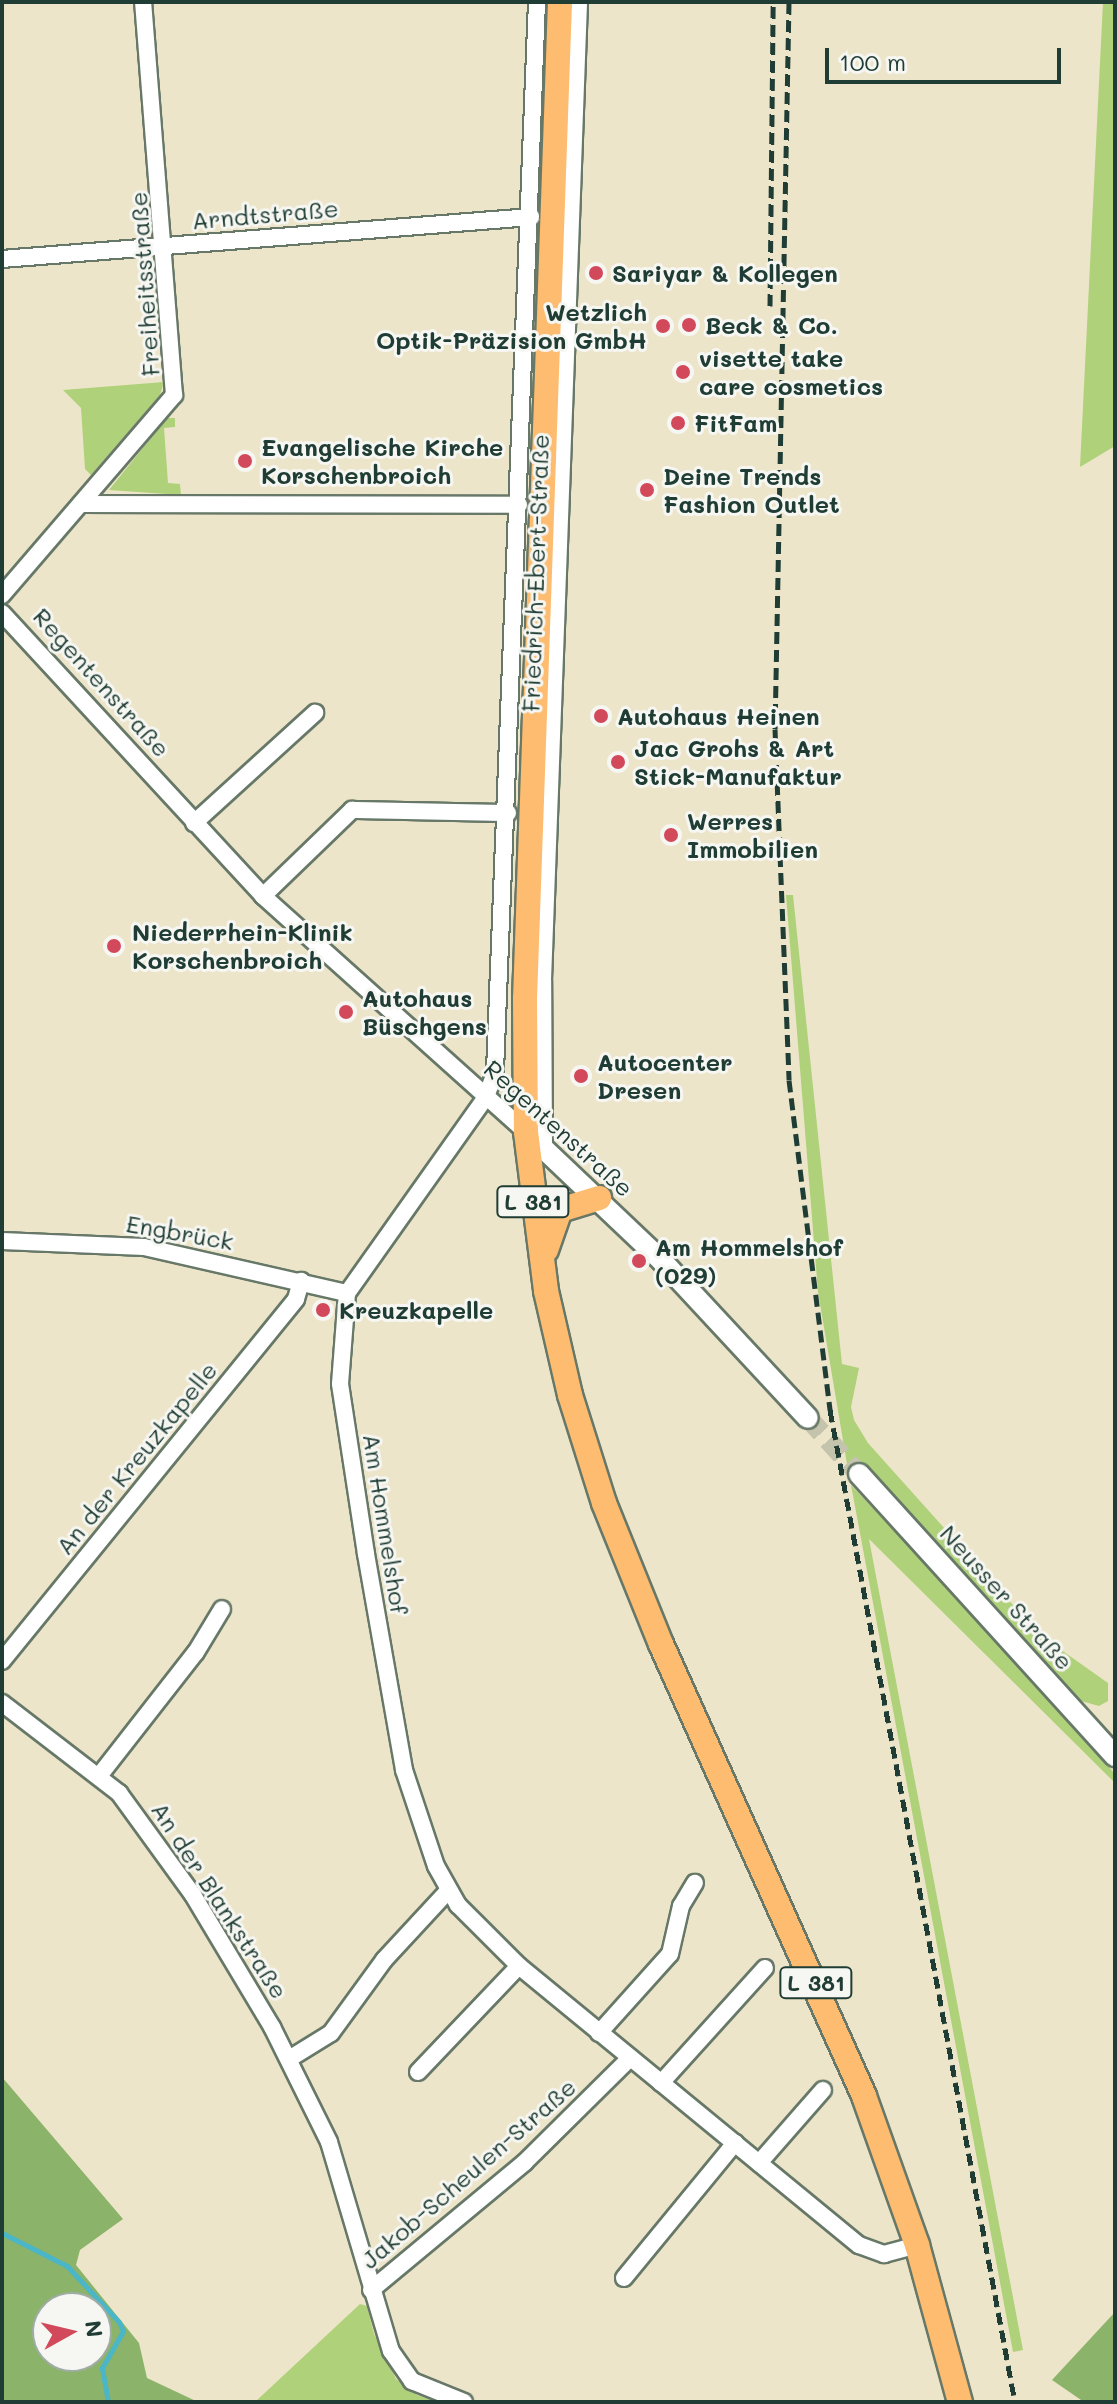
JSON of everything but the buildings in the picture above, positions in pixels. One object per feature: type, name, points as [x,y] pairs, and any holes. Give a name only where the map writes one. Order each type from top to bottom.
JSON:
[{"type":"main road","name":"L 381","points":[[560,2],[525,998],[544,1273],[578,1425],[623,1553],[839,2034],[917,2245],[960,2402]]},
{"type":"main road","points":[[544,1273],[556,1214],[569,1204],[599,1198]]},
{"type":"street","name":"Freiheitsstraße","points":[[2,595],[174,395],[166,246],[143,2]]},
{"type":"street","name":"Friedrich-Ebert-Straße","points":[[486,1097],[495,1073],[508,813],[537,2]]},
{"type":"street","name":"Friedrich-Ebert-Straße","points":[[535,1139],[579,2]]},
{"type":"street","name":"Arndtstraße","points":[[2,259],[531,217]]},
{"type":"street","points":[[81,504],[519,505]]},
{"type":"street","name":"Regentenstraße","points":[[3,617],[263,896],[599,1198],[808,1418]]},
{"type":"street","points":[[194,823],[315,713]]},
{"type":"street","points":[[263,896],[352,810],[508,813]]},
{"type":"street","points":[[347,1293],[486,1097]]},
{"type":"street","name":"Engbrück","points":[[2,1241],[133,1246],[347,1293]]},
{"type":"street","name":"An der Kreuzkapelle","points":[[2,1661],[296,1299],[301,1281]]},
{"type":"street","name":"Am Hommelshof","points":[[347,1293],[340,1384],[363,1540],[404,1770],[448,1891],[519,1966],[868,2251],[884,2254],[917,2245]]},
{"type":"street","name":"Neusser Straße","points":[[859,1474],[1115,1756]]},
{"type":"street","points":[[99,1776],[196,1652],[222,1609]]},
{"type":"street","name":"An der Blankstraße","points":[[2,1703],[99,1776],[128,1802],[193,1895],[289,2059],[333,2151],[383,2334],[406,2375],[464,2402]]},
{"type":"street","points":[[599,2033],[670,1954],[681,1906],[695,1883]]},
{"type":"street","points":[[289,2059],[331,2033],[391,1952],[448,1891]]},
{"type":"street","points":[[418,2072],[519,1966]]},
{"type":"street","points":[[661,2083],[765,1968]]},
{"type":"street","name":"Jakob-Scheulen-Straße","points":[[371,2290],[525,2162],[630,2058]]},
{"type":"street","points":[[759,2163],[823,2090]]},
{"type":"street","points":[[624,2278],[735,2143]]},
{"type":"green space","points":[[1103,2],[1115,2],[1115,446],[1080,467]]},
{"type":"green space","points":[[164,382],[160,395],[91,475],[85,469],[81,408],[63,390]]},
{"type":"green space","points":[[167,418],[175,418],[175,427],[164,428],[168,483],[180,484],[181,495],[109,490]]},
{"type":"green space","points":[[786,895],[793,895],[842,1364],[859,1368],[851,1407],[854,1420],[868,1443],[1040,1635],[1108,1683],[1108,1701],[1099,1706],[1081,1701],[856,1462],[850,1482],[818,1292]]},
{"type":"green space","points":[[851,1485],[997,1639],[1115,1774],[1115,1783],[869,1539],[1023,2350],[1013,2352]]},
{"type":"green space","points":[[2,2077],[123,2219],[80,2250],[76,2265],[98,2292],[32,2292],[32,2372],[112,2372],[112,2310],[139,2343],[147,2378],[198,2402],[2,2402]]},
{"type":"green space","points":[[360,2304],[367,2306],[374,2334],[396,2379],[417,2395],[437,2402],[255,2402]]},
{"type":"green space","points":[[1115,2312],[1115,2402],[1084,2402],[1052,2380]]},
{"type":"waterway","points":[[2,2233],[67,2266],[119,2322],[123,2331],[102,2368],[108,2402]]},
{"type":"tunnel","points":[[808,1418],[859,1474]]},
{"type":"railway","points":[[770,306],[773,2]]},
{"type":"railway","points":[[789,2],[775,729],[789,1080],[830,1410],[1015,2402]]},
{"type":"place","name":"Sariyar & Kollegen","points":[[596,273]]},
{"type":"place","name":"Beck & Co.","points":[[689,325]]},
{"type":"place","name":"Wetzlich Optik-Präzision GmbH","points":[[663,326]]},
{"type":"place","name":"visette take care cosmetics","points":[[683,372]]},
{"type":"place","name":"FitFam","points":[[678,423]]},
{"type":"place","name":"Evangelische Kirche Korschenbroich","points":[[245,461]]},
{"type":"place","name":"Deine Trends Fashion Outlet","points":[[647,490]]},
{"type":"place","name":"Autohaus Heinen","points":[[601,716]]},
{"type":"place","name":"Jac Grohs & Art Stick-Manufaktur","points":[[618,762]]},
{"type":"place","name":"Werres Immobilien","points":[[671,835]]},
{"type":"place","name":"Niederrhein-Klinik Korschenbroich","points":[[114,946]]},
{"type":"place","name":"Autohaus Büschgens","points":[[346,1012]]},
{"type":"place","name":"Autocenter Dresen","points":[[581,1076]]},
{"type":"place","name":"Am Hommelshof (029)","points":[[639,1261]]},
{"type":"place","name":"Kreuzkapelle","points":[[323,1310]]}]
